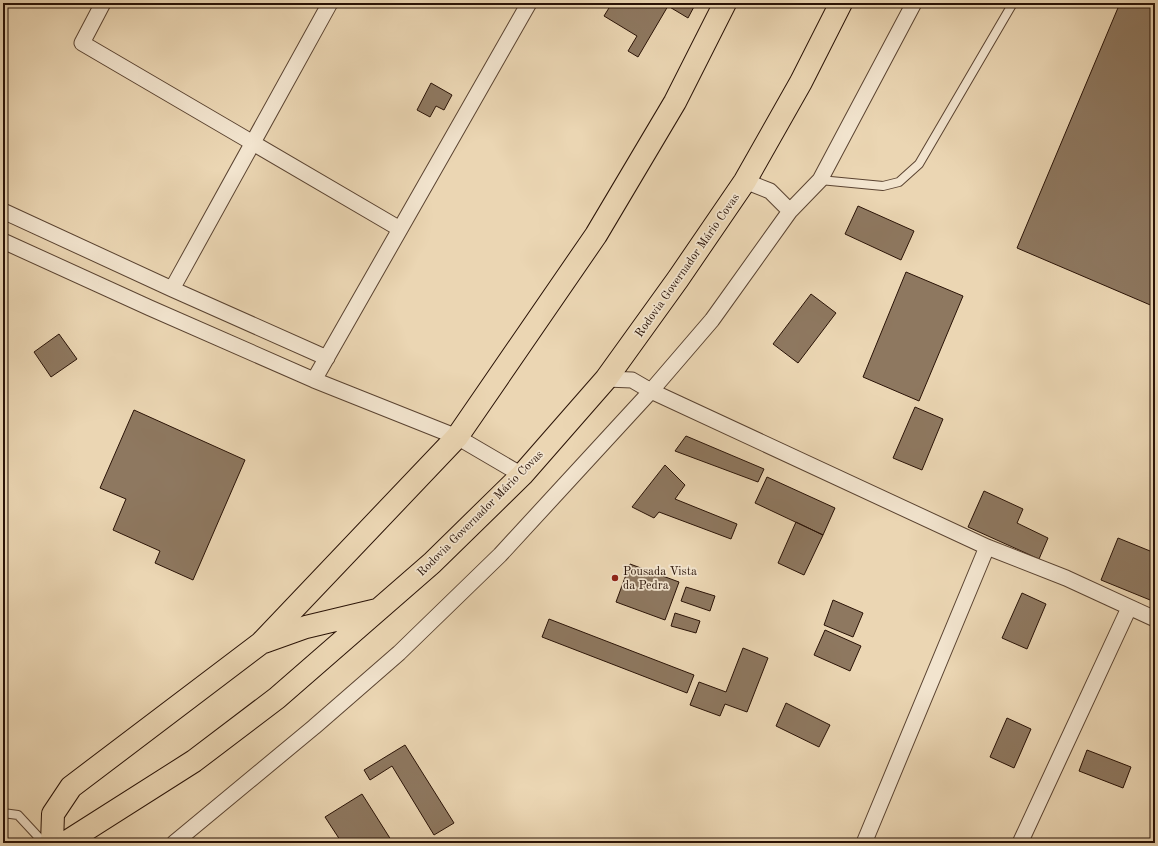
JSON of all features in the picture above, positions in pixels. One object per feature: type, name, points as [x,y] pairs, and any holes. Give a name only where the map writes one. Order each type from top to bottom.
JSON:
[{"type":"highway","points":[[52,843],[53,814],[71,787],[260,643],[457,437],[596,235],[675,102],[725,3]]},
{"type":"highway","name":"Rodovia Governador Mário Covas","points":[[65,843],[194,762],[277,698],[380,610],[432,563],[522,475],[606,379],[678,279],[745,181],[801,82],[841,3]]},
{"type":"highway","points":[[260,643],[306,627],[380,610]]},
{"type":"street","points":[[103,3],[82,43],[400,229]]},
{"type":"street","points":[[172,290],[330,3]]},
{"type":"street","points":[[314,380],[529,3]]},
{"type":"street","points":[[174,843],[314,727],[399,653],[500,554],[651,391],[712,320],[790,210],[820,180],[914,3]]},
{"type":"street","points":[[745,181],[770,191],[790,210]]},
{"type":"street","points":[[3,211],[172,290],[327,358]]},
{"type":"street","points":[[3,241],[314,380],[457,437],[522,475]]},
{"type":"street","points":[[606,379],[632,380],[651,391],[988,547],[1066,578],[1155,619]]},
{"type":"street","points":[[864,843],[988,547]]},
{"type":"street","points":[[1020,843],[1129,608]]},
{"type":"lane","points":[[820,180],[882,186],[899,182],[919,164],[1013,3]]},
{"type":"lane","points":[[3,813],[18,814],[44,843]]},
{"type":"building","points":[[612,3],[696,3],[688,18],[668,6],[638,57],[628,51],[637,36],[604,16]]},
{"type":"building","points":[[1120,3],[1155,3],[1155,307],[1017,248]]},
{"type":"building","points":[[431,83],[452,95],[444,110],[436,106],[430,117],[417,110]]},
{"type":"building","points":[[858,206],[914,231],[901,260],[845,234]]},
{"type":"building","points":[[906,272],[963,296],[919,401],[863,377]]},
{"type":"building","points":[[811,294],[836,313],[798,363],[773,344]]},
{"type":"building","points":[[59,334],[77,359],[51,377],[34,352]]},
{"type":"building","points":[[915,407],[943,419],[922,470],[893,458]]},
{"type":"building","points":[[134,410],[245,460],[193,580],[155,563],[160,551],[113,530],[126,499],[100,488]]},
{"type":"building","points":[[686,436],[764,469],[758,482],[675,451]]},
{"type":"building","points":[[665,465],[685,485],[675,499],[737,524],[731,539],[659,512],[654,518],[632,507]]},
{"type":"building","points":[[767,477],[835,508],[823,535],[755,503]]},
{"type":"building","points":[[984,491],[1023,509],[1017,523],[1048,538],[1039,559],[968,527]]},
{"type":"building","points":[[796,522],[823,535],[804,575],[778,563]]},
{"type":"building","points":[[1118,538],[1155,553],[1155,602],[1101,580]]},
{"type":"building","points":[[630,564],[679,582],[665,620],[616,602]]},
{"type":"building","points":[[686,587],[715,596],[710,611],[681,601]]},
{"type":"building","points":[[1022,593],[1046,604],[1027,649],[1002,638]]},
{"type":"building","points":[[833,600],[863,613],[853,637],[824,625]]},
{"type":"building","points":[[675,613],[700,621],[696,633],[671,626]]},
{"type":"building","points":[[549,619],[694,675],[687,693],[542,637]]},
{"type":"building","points":[[825,630],[861,646],[850,671],[814,655]]},
{"type":"building","points":[[743,648],[768,658],[747,712],[725,704],[720,716],[690,705],[699,682],[726,692]]},
{"type":"building","points":[[786,703],[830,725],[819,747],[776,726]]},
{"type":"building","points":[[1007,718],[1031,729],[1014,768],[990,757]]},
{"type":"building","points":[[405,745],[454,823],[434,835],[392,766],[370,780],[364,770]]},
{"type":"building","points":[[1087,750],[1131,767],[1123,788],[1079,771]]},
{"type":"building","points":[[362,794],[393,843],[342,843],[325,817]]},
{"type":"place","name":"Pousada Vista da Pedra","points":[[615,578]]}]
